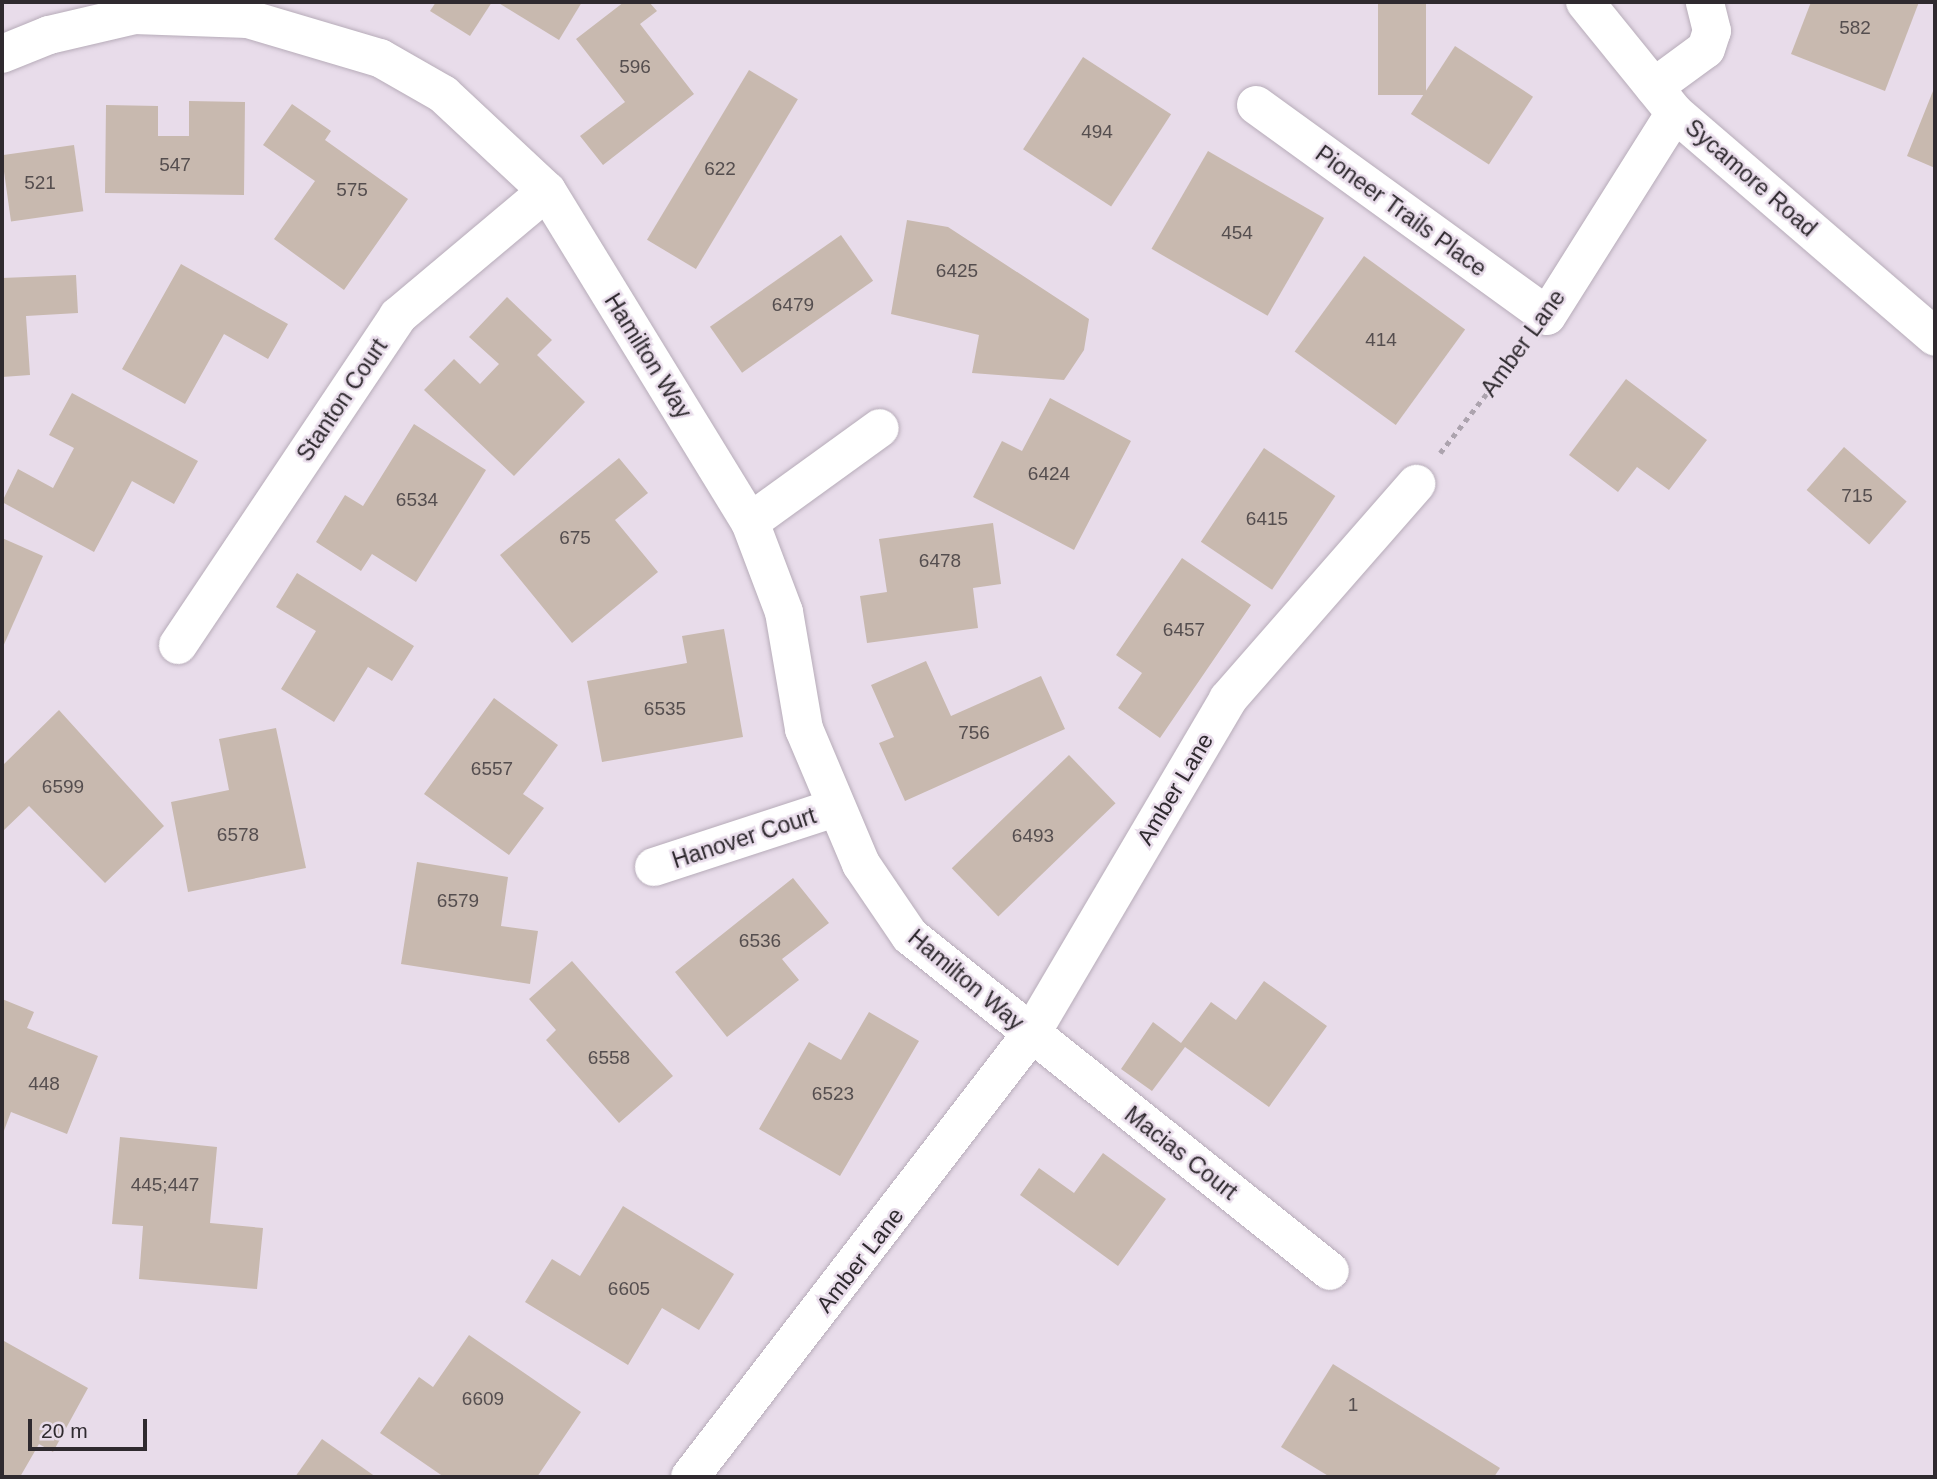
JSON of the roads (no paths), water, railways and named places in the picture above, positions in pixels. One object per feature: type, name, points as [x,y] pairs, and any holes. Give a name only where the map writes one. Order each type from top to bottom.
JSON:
[{"type":"street","name":"Sycamore Road","points":[[1585,2],[1665,100],[1935,337]]},
{"type":"street","points":[[1665,100],[1706,49],[1712,22],[1705,2]]},
{"type":"street","name":"Hamilton Way","points":[[2,54],[134,15],[248,19],[303,30],[380,58],[443,94],[547,191],[750,522],[784,612],[804,729],[834,808],[861,863],[909,936],[1031,1034]]},
{"type":"street","name":"Amber Lane","points":[[1547,316],[1665,100]]},
{"type":"street","name":"Pioneer Trails Place","points":[[1256,105],[1547,316]]},
{"type":"street","name":"Stanton Court","points":[[178,645],[398,316],[547,191]]},
{"type":"street","points":[[750,522],[880,428]]},
{"type":"street","name":"Amber Lane","points":[[690,1477],[1031,1034],[1228,699],[1416,484]]},
{"type":"street","name":"Hanover Court","points":[[654,867],[834,808]]},
{"type":"street","name":"Macias Court","points":[[1031,1034],[1330,1271]]}]
